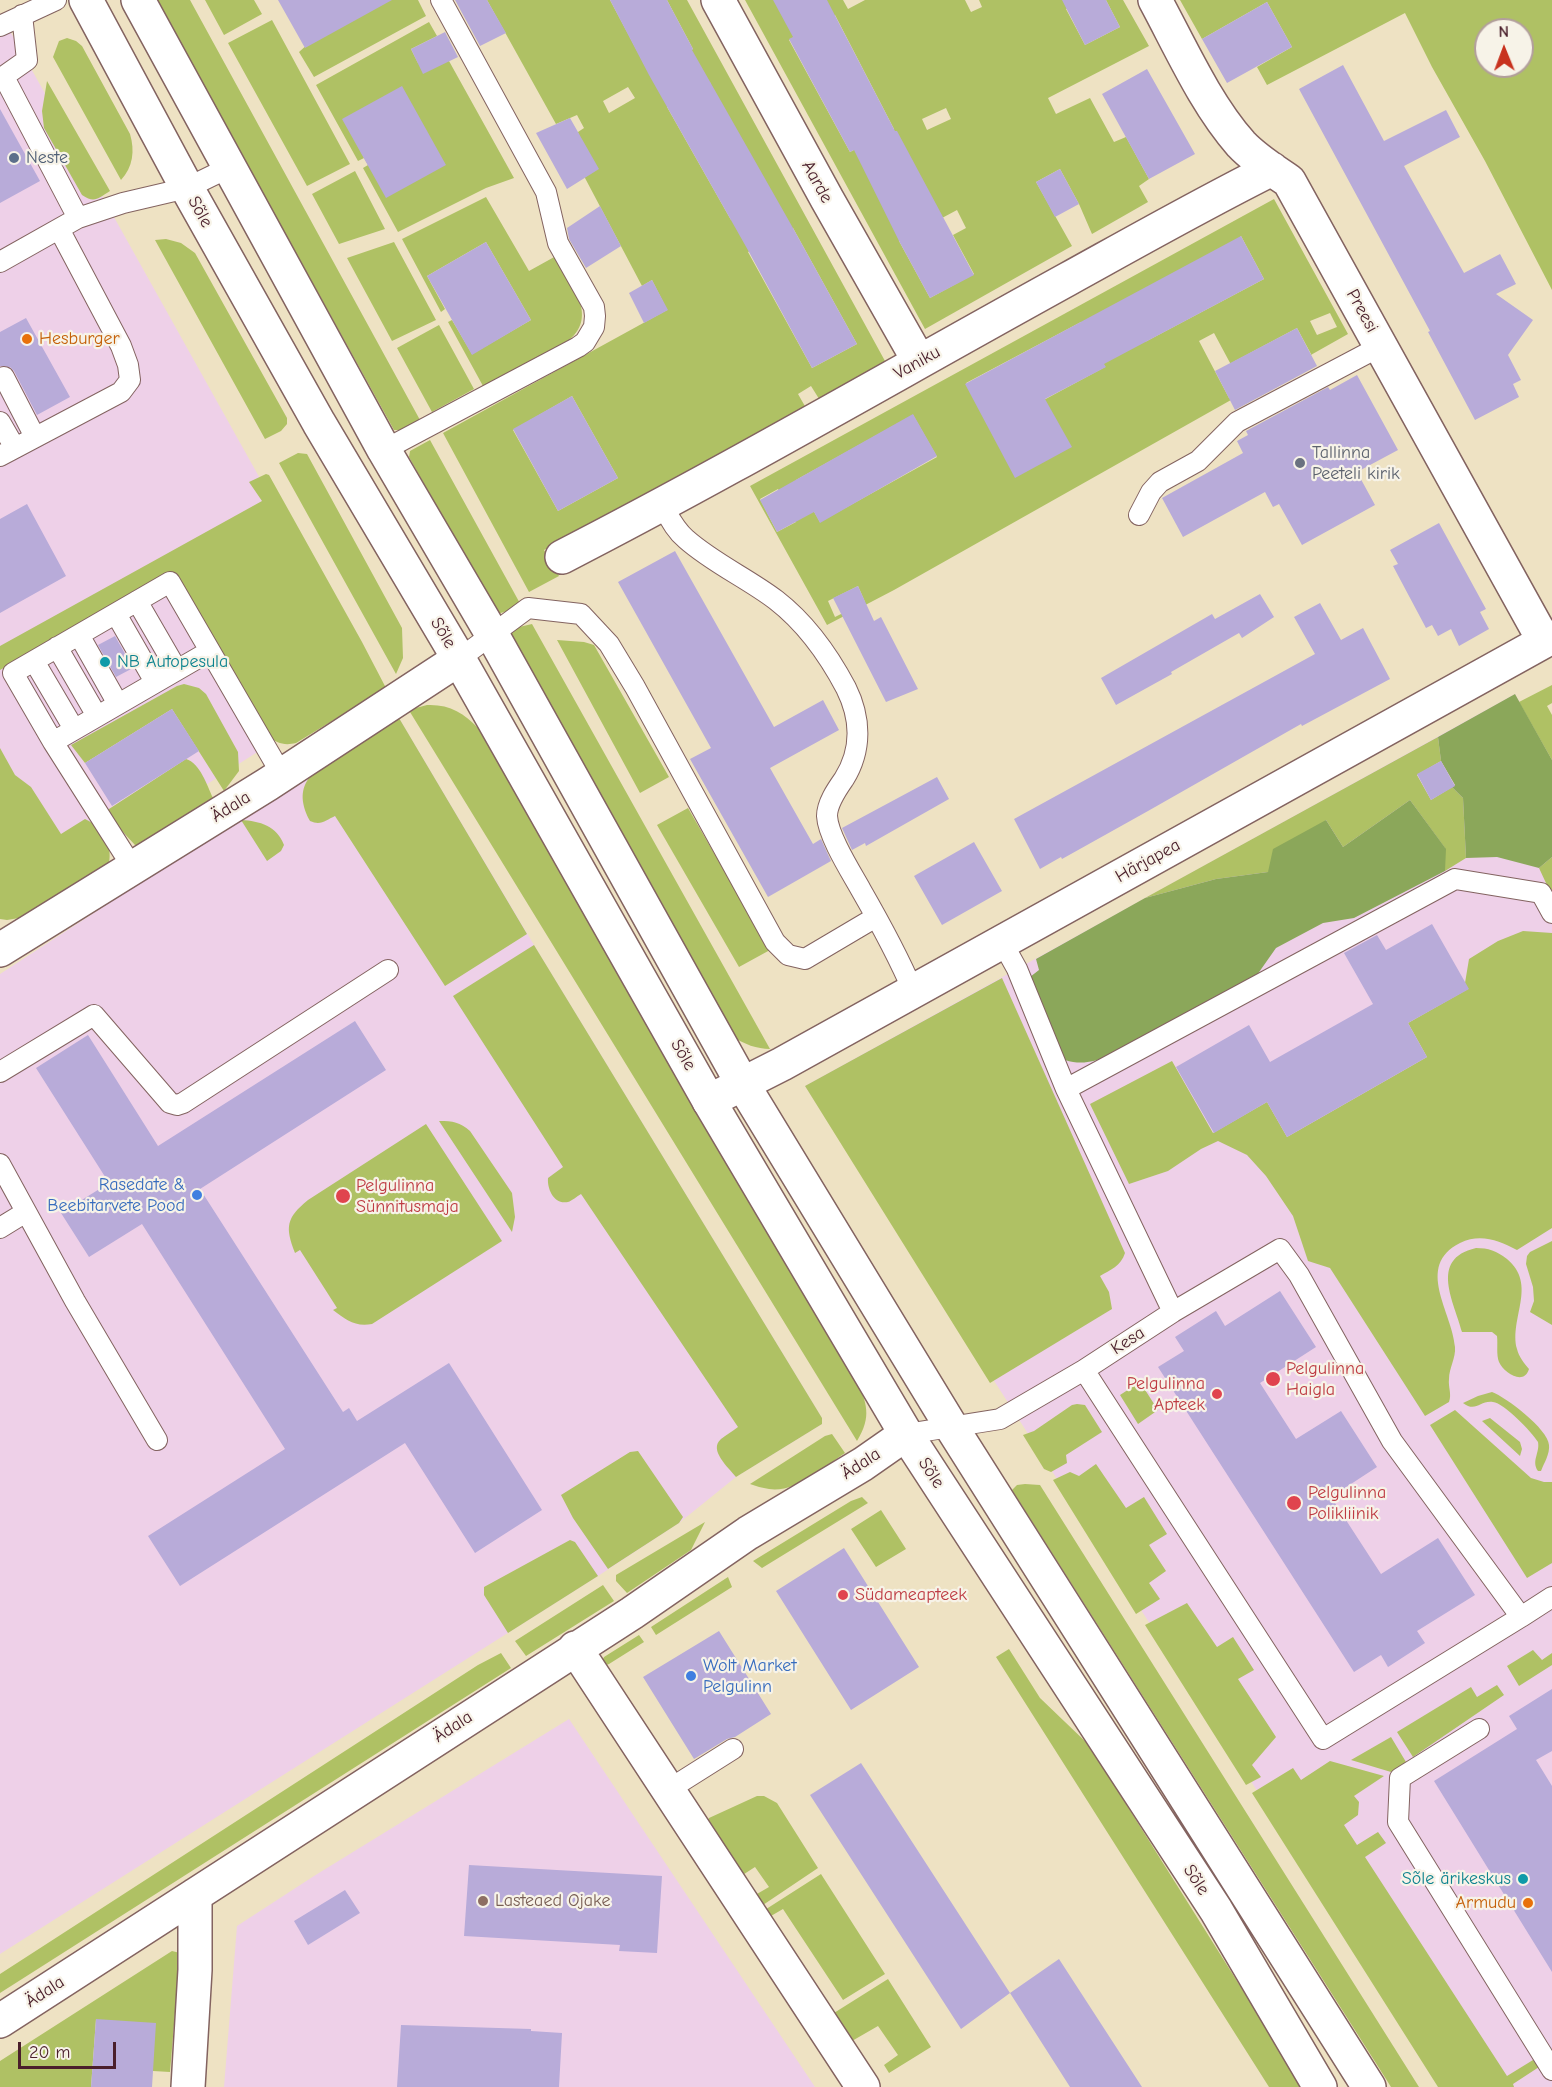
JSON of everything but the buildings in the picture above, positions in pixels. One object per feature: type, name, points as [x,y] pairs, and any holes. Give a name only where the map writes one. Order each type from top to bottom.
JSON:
[{"type":"street","name":"Sõle","points":[[86,0],[186,188],[319,423],[459,659],[709,1101],[906,1434],[1216,1910],[1320,2087]]},
{"type":"street","name":"Sõle","points":[[138,0],[384,450],[493,636],[742,1083],[952,1428],[1369,2087]]},
{"type":"street","name":"Aarde","points":[[718,0],[919,362]]},
{"type":"street","name":"Preesi","points":[[1155,0],[1205,92],[1231,131],[1253,155],[1290,181],[1548,639]]},
{"type":"street","name":"Vaniku","points":[[562,557],[662,505],[1216,197],[1272,169]]},
{"type":"street","name":"Härjapea","points":[[709,1101],[782,1064],[1548,639]]},
{"type":"street","name":"Ädala","points":[[0,950],[282,775],[459,659]]},
{"type":"street","name":"Ädala","points":[[0,2021],[632,1612],[748,1533],[863,1464],[906,1434]]},
{"type":"street","points":[[574,1648],[863,2087]]},
{"type":"street","points":[[188,2087],[195,1970],[195,1895]]},
{"type":"lane","points":[[0,26],[56,0]]},
{"type":"lane","points":[[384,450],[578,347],[590,336],[595,316],[590,296],[558,243],[546,192],[441,0]]},
{"type":"lane","points":[[22,15],[27,60],[2,78],[78,218]]},
{"type":"lane","points":[[0,262],[78,218],[123,203],[186,188],[230,167]]},
{"type":"lane","points":[[0,422],[8,452],[121,392],[130,380],[128,365],[120,346],[59,229]]},
{"type":"lane","points":[[1139,515],[1151,492],[1160,482],[1198,461],[1238,422],[1381,346]]},
{"type":"lane","points":[[4,377],[35,437]]},
{"type":"lane","points":[[662,505],[685,538],[776,600],[803,624],[824,650],[847,691],[858,722],[859,742],[848,772],[833,797],[827,816],[837,846],[913,991]]},
{"type":"lane","points":[[133,868],[53,742],[13,673],[170,582],[282,775]]},
{"type":"lane","points":[[137,602],[177,670]]},
{"type":"lane","points":[[459,659],[528,608],[581,614],[609,644],[775,942],[788,955],[805,959],[876,917]]},
{"type":"lane","points":[[116,614],[156,682]]},
{"type":"lane","points":[[79,635],[118,704]]},
{"type":"lane","points":[[57,647],[97,716]]},
{"type":"lane","points":[[53,742],[210,651]]},
{"type":"lane","points":[[34,661],[74,729]]},
{"type":"lane","points":[[1066,1089],[1455,879],[1541,893],[1552,913]]},
{"type":"lane","points":[[1002,942],[1017,969],[1066,1089],[1173,1312]]},
{"type":"lane","points":[[0,1072],[94,1015],[170,1102],[177,1105],[388,970]]},
{"type":"lane","points":[[0,1164],[75,1301],[157,1440]]},
{"type":"lane","points":[[0,1228],[26,1212]]},
{"type":"lane","name":"Kesa","points":[[906,1434],[1000,1419],[1280,1249],[1299,1275],[1392,1441],[1521,1617]]},
{"type":"lane","points":[[1083,1370],[1323,1739],[1552,1597]]},
{"type":"lane","points":[[1479,1729],[1400,1778],[1398,1822],[1552,2070]]},
{"type":"lane","points":[[668,1790],[733,1749]]},
{"type":"shaded area","points":[[0,13],[372,679],[19,904],[0,886]]},
{"type":"shaded area","name":"Pelgulinna Haigla","points":[[1515,694],[1552,760],[1552,2087],[1447,2087],[805,1086]]},
{"type":"shaded area","name":"Pelgulinna Sünnitusmaja","points":[[399,718],[534,945],[822,1418],[822,1424],[736,1477],[679,1523],[598,1576],[0,1954],[0,974],[315,769]]},
{"type":"shaded area","name":"Lasteaed Ojake","points":[[569,1719],[815,2087],[224,2087],[237,1926]]},
{"type":"green space","points":[[156,0],[190,0],[420,420],[401,430],[394,430]]},
{"type":"green space","points":[[205,0],[254,0],[262,14],[224,35]]},
{"type":"green space","points":[[357,0],[418,0],[426,16],[314,77],[299,52]]},
{"type":"green space","points":[[487,0],[610,0],[649,73],[693,49],[667,0],[687,0],[885,364],[821,402],[811,386],[798,394],[806,408],[544,550],[559,576],[529,592],[443,433],[667,310],[652,280],[642,286],[585,178],[578,132],[584,128],[577,115],[556,124]],"holes":[[[710,82],[731,220],[667,107]],[[628,87],[635,98],[609,113],[603,101]],[[793,228],[857,344],[812,368],[748,252]],[[572,396],[618,478],[558,511],[513,430]]]},
{"type":"green space","points":[[745,0],[843,0],[848,9],[865,0],[965,0],[971,12],[982,7],[979,0],[1083,0],[1066,9],[1085,45],[1120,27],[1106,0],[1123,0],[1149,46],[1048,98],[1056,114],[1090,98],[1114,142],[1126,137],[1149,179],[1139,186],[1148,202],[1092,234],[1060,169],[1036,182],[1072,246],[925,329]],"holes":[[[835,15],[894,129],[850,152],[789,40]],[[946,108],[951,119],[927,130],[922,119]],[[957,210],[966,228],[953,235],[974,274],[930,298],[899,241]]]},
{"type":"green space","points":[[1180,0],[1552,0],[1552,290],[1405,13],[1267,85],[1257,67],[1292,47],[1267,2],[1202,39]]},
{"type":"green space","points":[[272,20],[350,164],[307,186],[228,43]]},
{"type":"green space","points":[[429,22],[437,36],[411,49],[418,63],[449,61],[514,178],[486,188],[398,232],[363,168],[368,165],[342,119],[364,158],[358,161],[316,85]]},
{"type":"green space","points":[[67,38],[82,46],[130,134],[132,158],[121,180],[53,57],[59,41]]},
{"type":"green space","points":[[47,81],[110,191],[96,199],[82,195],[44,128],[42,111]]},
{"type":"green space","points":[[355,171],[385,229],[339,244],[312,194]]},
{"type":"green space","points":[[486,197],[529,271],[556,256],[579,299],[582,320],[578,331],[569,340],[483,386],[448,322],[452,320],[472,354],[531,320],[486,242],[427,276],[445,309],[441,312],[402,239]]},
{"type":"green space","points":[[1274,199],[1348,334],[894,590],[827,625],[750,486]],"holes":[[[1241,236],[1264,279],[1145,342]],[[1330,313],[1337,327],[1317,335],[1310,321]],[[1081,322],[1105,367],[990,429],[966,383]],[[1297,328],[1311,354],[1235,361]],[[1214,333],[1244,389],[1229,398],[1199,341]],[[913,415],[937,457],[820,522],[796,480]],[[778,489],[796,522],[777,532],[760,499]],[[858,586],[865,602],[835,617],[828,601]]]},
{"type":"green space","points":[[166,239],[181,243],[195,253],[287,418],[287,424],[281,431],[265,439],[155,240]]},
{"type":"green space","points":[[394,242],[436,320],[392,341],[347,258]]},
{"type":"green space","points":[[439,325],[474,389],[432,412],[397,348]]},
{"type":"green space","points":[[430,440],[522,607],[497,614],[409,457],[410,451]]},
{"type":"green space","points":[[298,453],[307,454],[402,628],[403,658],[396,674],[279,463]]},
{"type":"green space","points":[[266,474],[269,475],[386,688],[296,743],[284,744],[274,740],[267,736],[173,574],[0,670],[0,646],[262,501],[249,482]]},
{"type":"green space","points":[[532,624],[770,1049],[751,1046],[733,1037],[506,631]]},
{"type":"green space","points":[[557,640],[594,645],[669,777],[640,793]]},
{"type":"green space","points":[[184,684],[199,688],[206,694],[238,752],[239,771],[224,791],[172,709],[85,763],[71,745],[177,686]]},
{"type":"green space","points":[[1552,685],[1552,703],[1547,706],[1552,715],[1552,760],[1519,702]]},
{"type":"green space","points":[[1515,694],[1552,760],[1552,857],[1539,868],[1497,857],[1466,858],[1463,798],[1452,787],[1455,785],[1441,761],[1438,737]]},
{"type":"green space","points":[[427,705],[456,710],[478,728],[856,1378],[866,1410],[865,1424],[857,1441],[410,712]]},
{"type":"green space","points":[[399,718],[527,934],[445,986],[335,816],[323,822],[310,821],[304,807],[305,786],[317,770]]},
{"type":"green space","points":[[1438,737],[1441,761],[1417,775],[1431,800],[1452,787],[1463,798],[1466,858],[1445,871],[1445,848],[1410,800],[1343,847],[1326,820],[1268,872],[1216,879],[1145,898]]},
{"type":"green space","points":[[0,748],[15,775],[31,787],[61,834],[85,819],[102,833],[110,853],[108,867],[25,917],[7,920],[0,919]]},
{"type":"green space","points":[[186,759],[199,770],[213,798],[140,846],[135,845],[108,816],[109,809]]},
{"type":"green space","points":[[1410,800],[1446,849],[1445,871],[1354,918],[1323,923],[1276,948],[1257,975],[1109,1056],[1087,1062],[1065,1060],[1030,977],[1039,970],[1036,959],[1145,898],[1216,879],[1268,872],[1273,849],[1326,820],[1343,847]]},
{"type":"green space","points":[[688,808],[770,950],[739,967],[657,825]]},
{"type":"green space","points":[[241,820],[261,823],[272,829],[284,845],[281,851],[267,861]]},
{"type":"green space","points":[[1552,857],[1552,896],[1539,868]]},
{"type":"green space","points":[[1523,931],[1552,933],[1552,1228],[1517,1250],[1497,1241],[1483,1238],[1460,1243],[1446,1253],[1440,1264],[1438,1277],[1455,1347],[1449,1375],[1450,1399],[1449,1402],[1425,1416],[1330,1268],[1308,1261],[1293,1216],[1266,1176],[1247,1155],[1218,1141],[1201,1149],[1168,1171],[1129,1184],[1090,1104],[1172,1061],[1213,1133],[1267,1102],[1287,1137],[1427,1057],[1408,1023],[1468,989],[1465,983],[1469,959],[1498,941]]},
{"type":"green space","points":[[534,945],[822,1418],[822,1424],[736,1477],[721,1459],[717,1448],[721,1439],[738,1427],[581,1194],[570,1201],[563,1202],[552,1195],[548,1178],[563,1167],[453,996]]},
{"type":"green space","points":[[1002,978],[1125,1253],[1118,1264],[1100,1276],[1109,1292],[1112,1309],[990,1383],[805,1086]]},
{"type":"green space","points":[[439,1121],[456,1123],[470,1131],[512,1193],[515,1217],[512,1232]]},
{"type":"green space","points":[[426,1124],[502,1241],[372,1324],[351,1322],[333,1310],[337,1308],[300,1250],[295,1253],[289,1224],[295,1212],[308,1200]]},
{"type":"green space","points":[[1552,1241],[1552,1325],[1530,1312],[1534,1301],[1533,1287],[1526,1264],[1530,1252]]},
{"type":"green space","points":[[1476,1248],[1492,1250],[1503,1256],[1516,1269],[1521,1280],[1522,1291],[1516,1337],[1519,1355],[1529,1369],[1523,1377],[1509,1374],[1499,1362],[1497,1336],[1492,1332],[1462,1332],[1448,1283],[1449,1272],[1453,1262],[1461,1254]]},
{"type":"green space","points":[[1140,1382],[1158,1410],[1138,1424],[1120,1395]]},
{"type":"green space","points":[[1492,1392],[1525,1414],[1547,1438],[1549,1452],[1541,1471],[1538,1471],[1535,1464],[1538,1442],[1510,1412],[1493,1402],[1475,1407],[1463,1403]]},
{"type":"green space","points":[[1072,1405],[1085,1405],[1102,1432],[1066,1455],[1067,1463],[1051,1472],[1044,1469],[1023,1435],[1034,1431]]},
{"type":"green space","points":[[1455,1410],[1531,1478],[1552,1482],[1552,1563],[1527,1578],[1430,1425]]},
{"type":"green space","points":[[1490,1418],[1520,1442],[1522,1449],[1520,1456],[1482,1421]]},
{"type":"green space","points":[[832,1434],[845,1453],[809,1478],[779,1489],[766,1489],[750,1484],[825,1436]]},
{"type":"green space","points":[[638,1451],[683,1517],[679,1523],[608,1569],[573,1518],[561,1495],[630,1452]]},
{"type":"green space","points":[[1096,1464],[1126,1508],[1144,1497],[1167,1534],[1149,1545],[1166,1571],[1149,1583],[1160,1599],[1136,1614],[1053,1480],[1070,1472],[1079,1476]]},
{"type":"green space","points":[[1017,1485],[1040,1485],[1419,2087],[1391,2087],[1012,1490]]},
{"type":"green space","points":[[862,1497],[868,1503],[762,1568],[753,1561],[851,1501]]},
{"type":"green space","points":[[881,1510],[906,1549],[876,1567],[851,1529]]},
{"type":"green space","points":[[705,1522],[691,1550],[627,1593],[616,1581],[616,1575]]},
{"type":"green space","points":[[570,1540],[575,1542],[598,1576],[508,1633],[484,1595],[484,1587]]},
{"type":"green space","points":[[728,1577],[732,1587],[656,1635],[651,1627]]},
{"type":"green space","points":[[603,1585],[614,1601],[526,1656],[515,1641]]},
{"type":"green space","points":[[1187,1603],[1217,1647],[1233,1637],[1254,1670],[1238,1679],[1276,1737],[1252,1765],[1261,1777],[1246,1785],[1145,1625]]},
{"type":"green space","points":[[639,1635],[644,1642],[609,1664],[604,1666],[601,1663],[604,1657]]},
{"type":"green space","points":[[1009,1649],[1040,1698],[1089,1745],[1279,2048],[1301,2087],[1269,2087],[996,1657]]},
{"type":"green space","points":[[1533,1650],[1542,1660],[1552,1653],[1552,1665],[1519,1686],[1507,1666]]},
{"type":"green space","points":[[501,1653],[511,1668],[0,1993],[0,1974],[478,1665]]},
{"type":"green space","points":[[1497,1685],[1504,1695],[1413,1757],[1397,1732],[1471,1687],[1477,1697]]},
{"type":"green space","points":[[1391,1737],[1406,1762],[1391,1772],[1351,1760]]},
{"type":"green space","points":[[1330,1761],[1384,1776],[1354,1796],[1359,1802],[1358,1815],[1344,1825],[1357,1845],[1378,1832],[1386,1843],[1365,1857],[1507,2076],[1533,2060],[1539,2067],[1513,2084],[1514,2087],[1438,2087],[1252,1793],[1293,1768],[1301,1780]]},
{"type":"green space","points":[[757,1796],[764,1796],[777,1803],[818,1868],[757,1909],[750,1898],[769,1887],[755,1867],[738,1878],[707,1822],[709,1818]]},
{"type":"green space","points":[[821,1874],[885,1974],[843,2000],[783,1909],[764,1920],[760,1913]]},
{"type":"green space","points":[[172,1951],[180,1953],[170,2072],[153,2071],[96,2019],[91,2087],[0,2087],[0,2061]]},
{"type":"green space","points":[[888,1979],[931,2047],[889,2073],[884,2065],[898,2055],[878,2026],[845,2045],[826,2018]]},
{"type":"place","name":"Neste","points":[[14,158]]},
{"type":"place","name":"Hesburger","points":[[27,339]]},
{"type":"place","name":"Tallinna Peeteli kirik","points":[[1300,463]]},
{"type":"place","name":"NB Autopesula","points":[[105,662]]},
{"type":"place","name":"Rasedate & Beebitarvete Pood","points":[[197,1195]]},
{"type":"place","name":"Pelgulinna Sünnitusmaja","points":[[343,1196]]},
{"type":"place","name":"Pelgulinna Haigla","points":[[1273,1379]]},
{"type":"place","name":"Pelgulinna Apteek","points":[[1217,1394]]},
{"type":"place","name":"Pelgulinna Polikliinik","points":[[1294,1503]]},
{"type":"place","name":"Südameapteek","points":[[843,1595]]},
{"type":"place","name":"Wolt Market Pelgulinn","points":[[691,1676]]},
{"type":"place","name":"Sõle ärikeskus","points":[[1523,1879]]},
{"type":"place","name":"Lasteaed Ojake","points":[[483,1901]]},
{"type":"place","name":"Armudu","points":[[1528,1903]]}]
